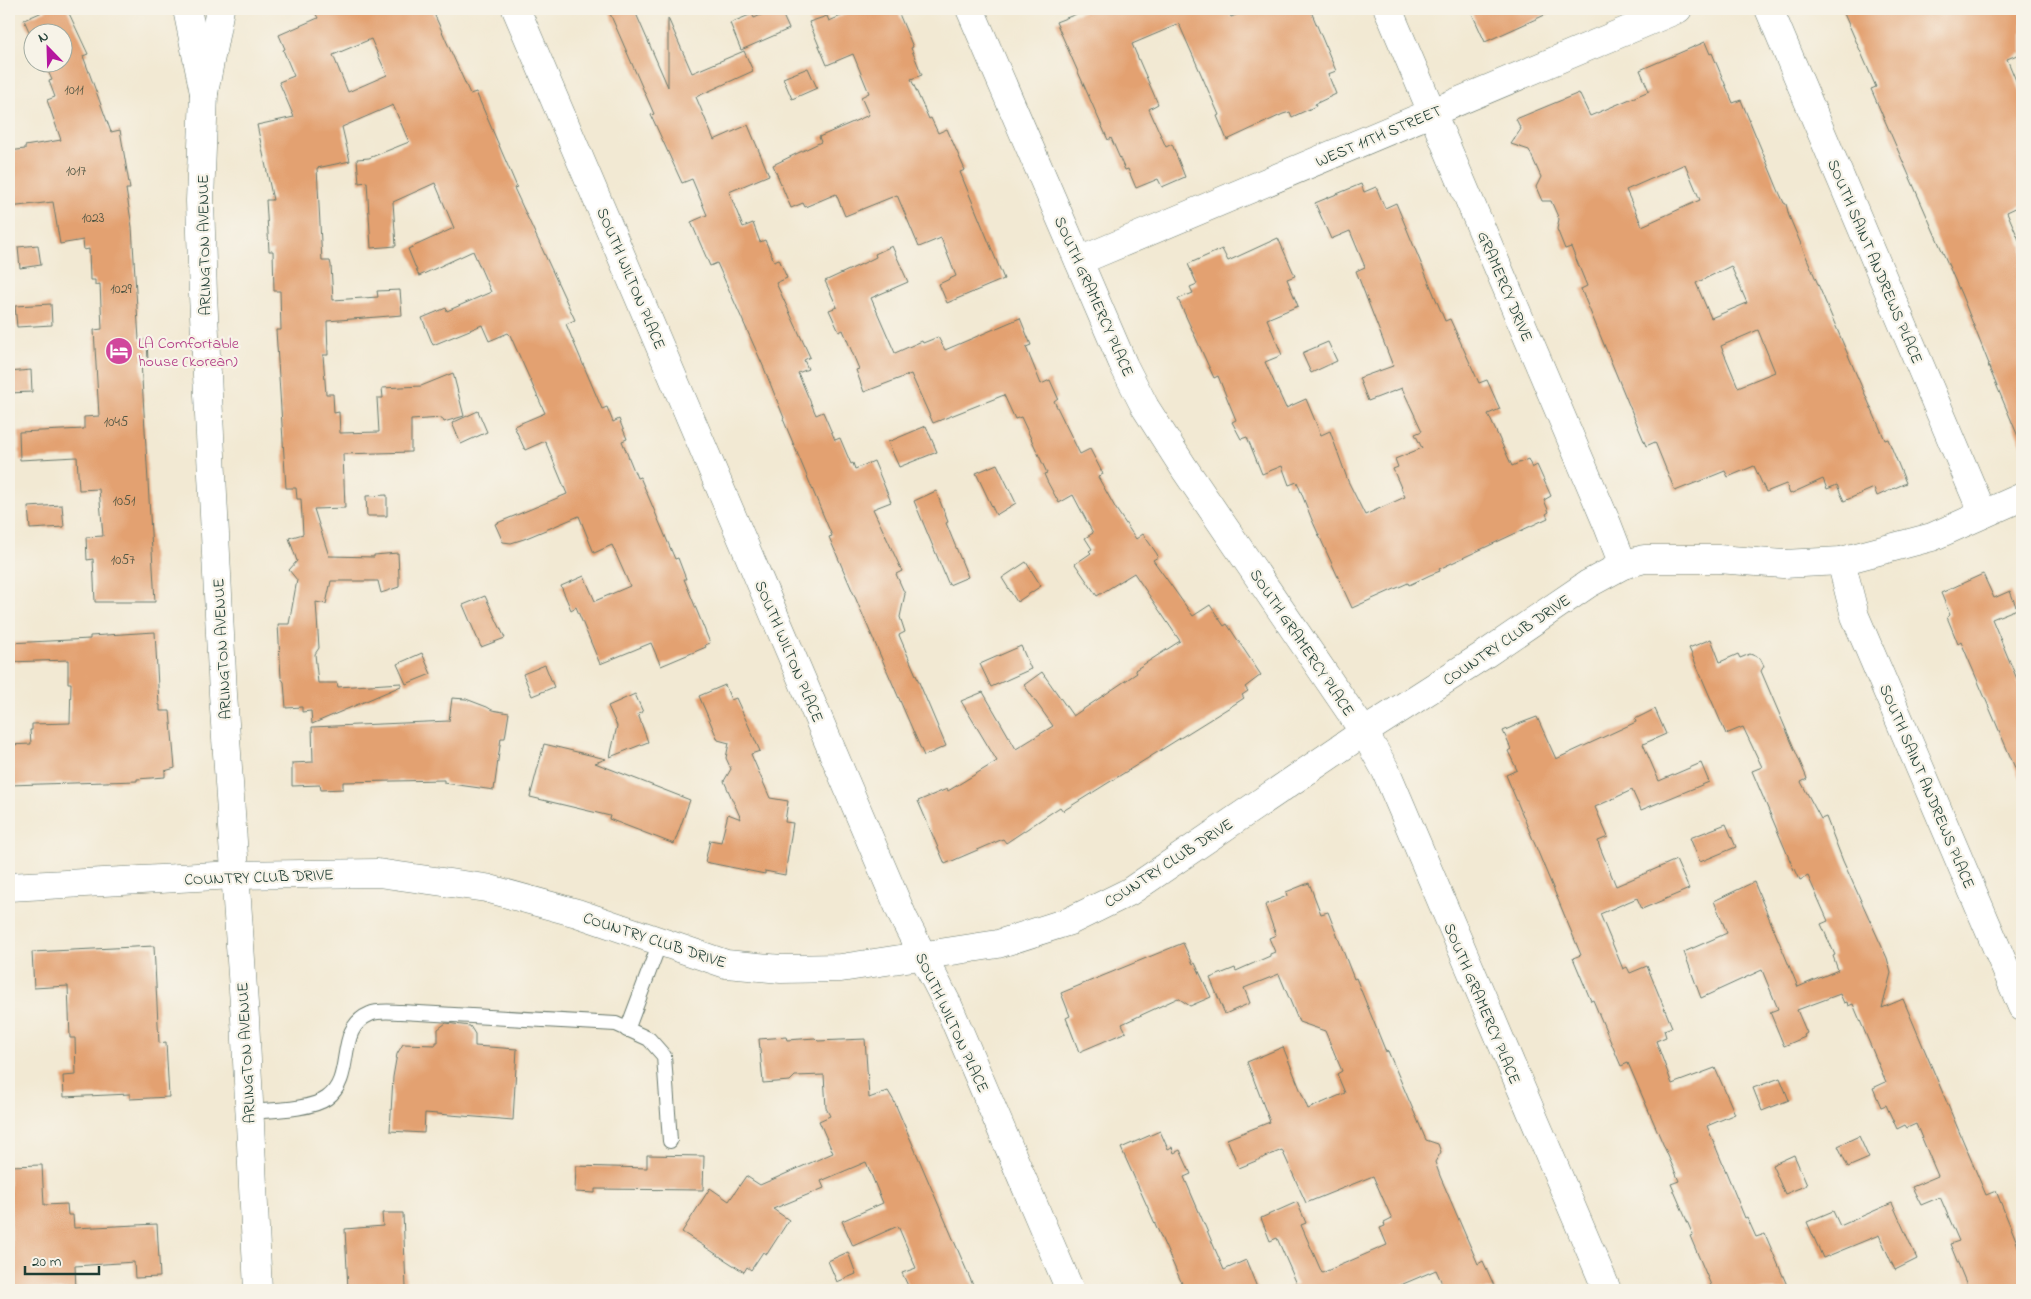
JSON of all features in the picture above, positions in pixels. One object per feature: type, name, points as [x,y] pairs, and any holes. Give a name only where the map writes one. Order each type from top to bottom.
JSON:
[{"type":"street","points":[[187,9],[204,93]]},
{"type":"street","name":"ARLINGTON AVENUE","points":[[220,9],[204,93],[200,201],[203,286],[235,875],[245,1019],[258,1290]]},
{"type":"street","name":"SOUTH WILTON PLACE","points":[[516,9],[902,917],[948,1005],[1070,1290]]},
{"type":"street","name":"SOUTH GRAMERCY PLACE","points":[[970,9],[1124,366],[1145,407],[1184,468],[1364,732],[1386,771],[1606,1290]]},
{"type":"street","name":"GRAMERCY DRIVE","points":[[1388,9],[1623,565]]},
{"type":"street","name":"WEST 11TH STREET","points":[[1079,261],[1678,9]]},
{"type":"street","name":"SOUTH SAINT ANDREWS PLACE","points":[[1769,9],[1983,514]]},
{"type":"street","name":"COUNTRY CLUB DRIVE","points":[[9,887],[235,875],[378,873],[486,888],[577,913],[726,964],[782,969],[841,968],[998,944],[1070,921],[1129,892],[1364,732],[1487,653],[1588,584],[1623,565],[1644,559],[1718,559],[1782,564],[1841,562],[1932,537],[2022,497]]},
{"type":"street","name":"SOUTH SAINT ANDREWS PLACE","points":[[1841,562],[1855,616],[2022,1007]]},
{"type":"lane","points":[[628,1030],[660,942]]},
{"type":"lane","points":[[248,1112],[304,1107],[327,1098],[343,1079],[346,1046],[355,1025],[371,1013],[401,1012],[616,1024],[649,1039],[664,1056],[670,1141]]},
{"type":"building","points":[[49,9],[67,9],[88,54],[83,56],[111,132],[120,130],[130,189],[126,189],[132,227],[139,340],[147,340],[148,361],[141,361],[155,602],[95,602],[93,559],[87,560],[86,537],[103,536],[99,489],[79,490],[77,457],[20,460],[19,432],[84,429],[84,417],[99,416],[94,330],[102,329],[100,284],[95,285],[95,280],[90,280],[89,249],[84,250],[83,240],[60,244],[53,202],[9,207],[9,151],[25,149],[25,146],[61,140],[47,100],[55,97],[49,81],[52,80],[48,72],[72,72],[72,22],[25,22],[24,20]]},
{"type":"building","points":[[313,9],[432,9],[470,94],[476,92],[517,187],[514,188],[575,320],[566,324],[602,409],[607,407],[613,422],[619,419],[627,439],[622,441],[637,478],[640,477],[675,559],[678,558],[686,579],[684,579],[710,643],[705,645],[706,647],[661,666],[651,643],[600,664],[576,607],[571,610],[561,586],[584,576],[595,601],[630,586],[612,545],[594,553],[579,516],[524,539],[511,543],[503,542],[495,524],[567,494],[545,441],[525,450],[514,426],[545,413],[510,335],[508,333],[489,341],[482,325],[433,345],[422,318],[446,308],[447,311],[491,292],[473,251],[419,276],[408,249],[454,228],[435,183],[393,202],[396,246],[371,248],[367,182],[359,183],[357,159],[369,158],[409,142],[393,105],[342,127],[350,161],[317,168],[322,261],[330,261],[333,300],[378,297],[377,291],[400,290],[402,315],[327,321],[328,355],[323,355],[326,394],[333,394],[334,413],[339,412],[340,433],[379,432],[377,398],[383,398],[382,388],[421,386],[453,373],[464,416],[444,422],[442,418],[411,420],[411,452],[343,454],[345,508],[314,509],[329,556],[374,557],[374,555],[398,553],[399,576],[399,587],[381,593],[378,581],[331,581],[326,604],[316,602],[319,648],[315,654],[318,683],[337,683],[338,687],[401,683],[401,686],[312,724],[311,711],[302,712],[302,707],[286,708],[284,682],[281,678],[278,624],[289,624],[297,580],[289,570],[297,561],[289,538],[303,534],[301,499],[297,499],[296,488],[286,488],[276,330],[281,330],[280,291],[274,291],[273,251],[269,251],[266,200],[273,200],[257,125],[294,117],[279,82],[294,76],[279,35],[318,18]],"holes":[[[371,39],[387,75],[348,92],[333,55]]]},
{"type":"building","points":[[608,9],[634,9],[668,87],[668,18],[692,73],[744,51],[753,71],[696,97],[714,140],[748,125],[769,175],[729,192],[743,227],[753,223],[760,242],[765,240],[774,261],[779,259],[787,278],[776,283],[810,357],[804,360],[808,369],[798,373],[816,415],[823,412],[835,440],[840,438],[855,469],[874,461],[891,502],[873,509],[902,571],[896,574],[905,594],[900,617],[905,632],[899,635],[946,746],[924,756],[829,537],[832,536],[783,419],[764,368],[717,263],[710,266],[691,222],[707,215],[692,179],[682,183],[651,115],[654,114]]},
{"type":"building","points":[[775,9],[780,9],[789,29],[741,50],[730,23],[752,14],[754,18]]},
{"type":"building","points":[[858,9],[897,9],[913,47],[911,48],[922,75],[911,79],[929,119],[931,118],[938,133],[947,129],[965,170],[960,172],[1004,279],[947,303],[939,284],[956,276],[941,238],[919,247],[897,195],[845,216],[836,194],[805,207],[803,203],[791,208],[773,165],[821,142],[819,137],[869,115],[861,97],[869,93],[853,54],[827,65],[809,22],[827,16],[829,21]]},
{"type":"building","points":[[1089,9],[1228,9],[1231,17],[1251,9],[1310,9],[1336,71],[1328,74],[1336,94],[1292,117],[1290,112],[1283,114],[1227,140],[1217,116],[1219,115],[1179,24],[1132,44],[1158,104],[1149,109],[1166,147],[1172,144],[1185,177],[1162,187],[1158,179],[1136,188],[1128,169],[1125,170],[1111,138],[1108,140],[1056,22]]},
{"type":"building","points":[[1470,9],[1558,9],[1485,42]]},
{"type":"building","points":[[1842,9],[2022,9],[2022,53],[2007,59],[2022,95],[2022,205],[2007,212],[2022,247],[2022,446],[1962,296],[1871,89],[1876,87]]},
{"type":"building","points":[[1705,42],[1710,54],[1712,53],[1733,103],[1741,100],[1854,369],[1885,440],[1888,439],[1906,483],[1877,496],[1874,488],[1844,501],[1837,485],[1827,489],[1823,479],[1790,494],[1786,484],[1766,492],[1754,466],[1728,477],[1725,471],[1675,491],[1655,442],[1646,446],[1581,289],[1587,286],[1571,247],[1565,249],[1557,229],[1559,219],[1551,201],[1542,201],[1536,187],[1541,177],[1529,150],[1511,144],[1521,129],[1516,119],[1579,93],[1590,116],[1649,91],[1640,70]],"holes":[[[1685,164],[1700,200],[1642,226],[1626,190]],[[1731,266],[1747,303],[1711,318],[1696,283]],[[1758,330],[1775,372],[1738,387],[1721,346]]]},
{"type":"building","points":[[808,68],[817,88],[792,99],[783,78]]},
{"type":"building","points":[[1361,184],[1364,192],[1376,187],[1385,208],[1396,203],[1445,321],[1450,319],[1479,383],[1487,380],[1500,409],[1488,414],[1512,466],[1528,459],[1532,468],[1537,465],[1551,496],[1544,500],[1549,512],[1546,514],[1548,518],[1439,569],[1440,571],[1352,608],[1297,482],[1289,485],[1282,466],[1262,474],[1247,437],[1241,439],[1232,422],[1236,420],[1218,376],[1214,378],[1178,299],[1193,293],[1190,287],[1197,284],[1188,264],[1222,249],[1228,261],[1278,238],[1295,276],[1287,279],[1298,306],[1267,319],[1282,355],[1265,362],[1286,408],[1306,399],[1321,435],[1330,431],[1348,481],[1365,515],[1405,497],[1393,469],[1398,467],[1395,459],[1422,448],[1415,434],[1422,431],[1402,388],[1368,401],[1359,378],[1393,366],[1356,271],[1365,267],[1350,231],[1331,239],[1315,203]]},
{"type":"building","points":[[38,245],[41,265],[20,268],[18,247]]},
{"type":"building","points":[[892,246],[908,282],[871,298],[895,353],[922,341],[923,343],[938,337],[945,350],[1020,318],[1031,345],[1026,347],[1041,384],[1050,380],[1058,398],[1054,401],[1080,454],[1090,449],[1103,474],[1098,477],[1136,539],[1143,534],[1157,554],[1158,557],[1153,560],[1193,616],[1210,605],[1224,626],[1227,624],[1261,675],[1245,687],[1248,691],[1242,695],[1244,698],[1063,811],[1060,807],[1006,843],[1003,839],[945,864],[918,801],[947,789],[948,791],[997,761],[961,701],[983,692],[1016,749],[1053,726],[1024,685],[1042,672],[1073,716],[1137,673],[1135,670],[1180,641],[1134,573],[1097,596],[1075,564],[1091,553],[1089,551],[1092,549],[1085,538],[1093,533],[1073,495],[1059,503],[1047,481],[1044,474],[1047,473],[1021,417],[1015,419],[1004,395],[933,423],[911,374],[864,392],[856,370],[859,369],[843,330],[839,332],[829,310],[837,307],[825,281],[876,257],[875,254]]},
{"type":"building","points":[[51,304],[52,325],[17,327],[15,306]]},
{"type":"building","points":[[1328,342],[1337,361],[1311,373],[1302,353]]},
{"type":"building","points":[[31,370],[32,392],[9,393],[9,372]]},
{"type":"building","points":[[478,411],[487,432],[461,444],[452,423]]},
{"type":"building","points":[[926,426],[937,452],[899,467],[888,442]]},
{"type":"building","points":[[997,464],[1016,503],[996,515],[976,473]]},
{"type":"building","points":[[936,491],[948,522],[946,523],[968,577],[949,585],[914,501]]},
{"type":"building","points":[[387,495],[387,516],[367,516],[366,496]]},
{"type":"building","points":[[62,505],[64,527],[30,529],[28,507]]},
{"type":"building","points":[[1026,562],[1041,586],[1017,602],[1002,578]]},
{"type":"building","points":[[1983,574],[1994,598],[2010,591],[2017,609],[1992,619],[2022,691],[2022,784],[1961,642],[1958,644],[1947,617],[1950,615],[1941,593]]},
{"type":"building","points":[[485,596],[505,638],[481,647],[463,605]]},
{"type":"building","points":[[155,632],[159,705],[160,711],[170,711],[175,768],[165,771],[165,777],[137,779],[137,781],[9,785],[9,745],[31,744],[30,730],[32,730],[32,724],[70,723],[71,683],[68,683],[68,660],[9,662],[9,643],[90,639],[90,636]]},
{"type":"building","points":[[1711,639],[1720,662],[1738,654],[1740,658],[1750,654],[1760,658],[1764,666],[1761,671],[1807,779],[1801,782],[1821,819],[1826,817],[1843,861],[1887,958],[1891,973],[1882,1008],[1903,999],[1986,1195],[1996,1191],[2022,1259],[2022,1290],[1969,1290],[1950,1244],[1959,1241],[1940,1197],[1921,1205],[1912,1187],[1938,1176],[1916,1124],[1907,1128],[1905,1125],[1897,1129],[1886,1105],[1881,1107],[1873,1088],[1886,1082],[1853,1004],[1848,1006],[1847,1002],[1844,1003],[1840,994],[1797,1010],[1807,1033],[1804,1035],[1805,1037],[1784,1046],[1770,1012],[1778,1009],[1762,970],[1701,998],[1684,952],[1727,933],[1714,901],[1754,882],[1798,987],[1838,970],[1833,956],[1835,955],[1821,924],[1828,921],[1808,876],[1800,880],[1794,870],[1752,771],[1762,767],[1743,727],[1726,734],[1689,648]]},
{"type":"building","points":[[1021,646],[1031,669],[991,687],[980,664]]},
{"type":"building","points":[[422,653],[431,674],[406,684],[397,664]]},
{"type":"building","points":[[545,665],[554,687],[532,696],[523,674]]},
{"type":"building","points":[[725,685],[731,700],[736,698],[760,751],[751,754],[770,798],[788,801],[785,822],[793,823],[785,875],[765,871],[765,874],[705,862],[710,840],[721,842],[728,814],[741,819],[724,781],[731,769],[726,758],[729,743],[718,740],[699,696]]},
{"type":"building","points":[[635,694],[643,712],[638,714],[648,742],[610,757],[617,726],[608,706]]},
{"type":"building","points":[[452,698],[466,699],[492,710],[509,713],[505,738],[501,738],[494,790],[444,783],[444,780],[343,782],[343,789],[321,790],[320,785],[292,786],[292,763],[313,762],[312,727],[449,721]]},
{"type":"building","points":[[1655,709],[1666,734],[1643,744],[1659,781],[1701,763],[1709,782],[1641,810],[1632,790],[1595,807],[1608,837],[1598,841],[1616,886],[1676,860],[1689,889],[1642,909],[1637,898],[1600,914],[1623,969],[1627,967],[1630,973],[1647,966],[1672,1027],[1664,1030],[1666,1037],[1656,1041],[1672,1084],[1715,1068],[1735,1114],[1707,1126],[1745,1218],[1747,1217],[1756,1237],[1765,1234],[1789,1290],[1713,1290],[1690,1236],[1693,1235],[1671,1184],[1679,1181],[1628,1063],[1621,1066],[1593,1000],[1591,1001],[1573,958],[1581,955],[1506,775],[1517,770],[1508,751],[1511,749],[1503,731],[1521,723],[1537,717],[1556,759],[1636,722],[1635,719]]},
{"type":"building","points":[[544,744],[606,759],[595,763],[690,800],[674,844],[609,819],[610,816],[530,797]]},
{"type":"building","points":[[1726,824],[1736,847],[1700,862],[1690,838]]},
{"type":"building","points":[[1309,883],[1321,914],[1328,912],[1354,979],[1356,978],[1386,1052],[1388,1051],[1426,1140],[1438,1144],[1441,1152],[1435,1162],[1440,1176],[1478,1264],[1483,1261],[1496,1290],[1445,1290],[1436,1270],[1389,1290],[1282,1290],[1297,1284],[1277,1238],[1270,1241],[1261,1218],[1297,1202],[1306,1223],[1301,1225],[1322,1273],[1387,1245],[1380,1228],[1385,1226],[1384,1223],[1392,1219],[1373,1176],[1306,1203],[1282,1150],[1239,1168],[1227,1139],[1270,1122],[1247,1062],[1283,1047],[1308,1109],[1345,1093],[1337,1074],[1342,1071],[1325,1031],[1299,1022],[1279,974],[1244,988],[1250,1003],[1225,1014],[1210,978],[1235,968],[1236,971],[1275,952],[1269,938],[1276,935],[1265,905],[1287,896],[1286,892]]},
{"type":"building","points":[[1183,943],[1211,997],[1190,1006],[1178,998],[1122,1024],[1126,1032],[1079,1052],[1066,1018],[1070,1016],[1061,993]]},
{"type":"building","points":[[154,946],[159,1043],[166,1042],[169,1097],[130,1099],[130,1094],[64,1097],[63,1076],[76,1075],[75,1038],[70,1038],[68,986],[34,988],[32,952]]},
{"type":"building","points":[[446,1023],[470,1026],[475,1034],[475,1046],[517,1049],[513,1120],[425,1113],[424,1133],[390,1131],[393,1077],[397,1054],[403,1044],[436,1045],[436,1042],[438,1042],[438,1029]]},
{"type":"building","points":[[786,1037],[787,1040],[815,1038],[818,1041],[865,1039],[869,1098],[888,1091],[894,1101],[975,1290],[910,1290],[902,1273],[916,1268],[898,1226],[853,1246],[842,1221],[883,1203],[866,1162],[821,1181],[824,1188],[773,1209],[789,1220],[767,1254],[763,1252],[751,1270],[747,1267],[744,1272],[682,1232],[710,1188],[729,1201],[746,1176],[760,1185],[833,1153],[819,1121],[830,1116],[826,1108],[824,1075],[795,1076],[790,1081],[763,1083],[759,1039]]},
{"type":"building","points":[[1780,1078],[1789,1100],[1762,1111],[1753,1088]]},
{"type":"building","points":[[1160,1131],[1168,1149],[1172,1147],[1174,1153],[1180,1150],[1191,1174],[1184,1177],[1224,1270],[1246,1260],[1258,1290],[1179,1290],[1184,1288],[1121,1148]]},
{"type":"building","points":[[1859,1136],[1869,1158],[1848,1167],[1838,1146]]},
{"type":"building","points":[[647,1155],[704,1156],[703,1190],[595,1189],[595,1193],[575,1192],[576,1166],[647,1168]]},
{"type":"building","points":[[1794,1155],[1807,1185],[1785,1194],[1772,1165]]},
{"type":"building","points":[[42,1165],[44,1205],[67,1204],[68,1215],[73,1215],[74,1228],[157,1224],[160,1277],[135,1278],[134,1262],[75,1266],[76,1290],[10,1290],[9,1250],[12,1250],[9,1166]]},
{"type":"building","points":[[1892,1203],[1917,1259],[1895,1270],[1879,1235],[1823,1258],[1807,1222],[1833,1211],[1840,1226]]},
{"type":"building","points":[[382,1213],[403,1213],[406,1288],[348,1290],[345,1229],[383,1226]]},
{"type":"building","points":[[848,1252],[856,1274],[837,1282],[828,1261]]},
{"type":"place","name":"LA Comfortable house (korean)","points":[[119,351]]}]
